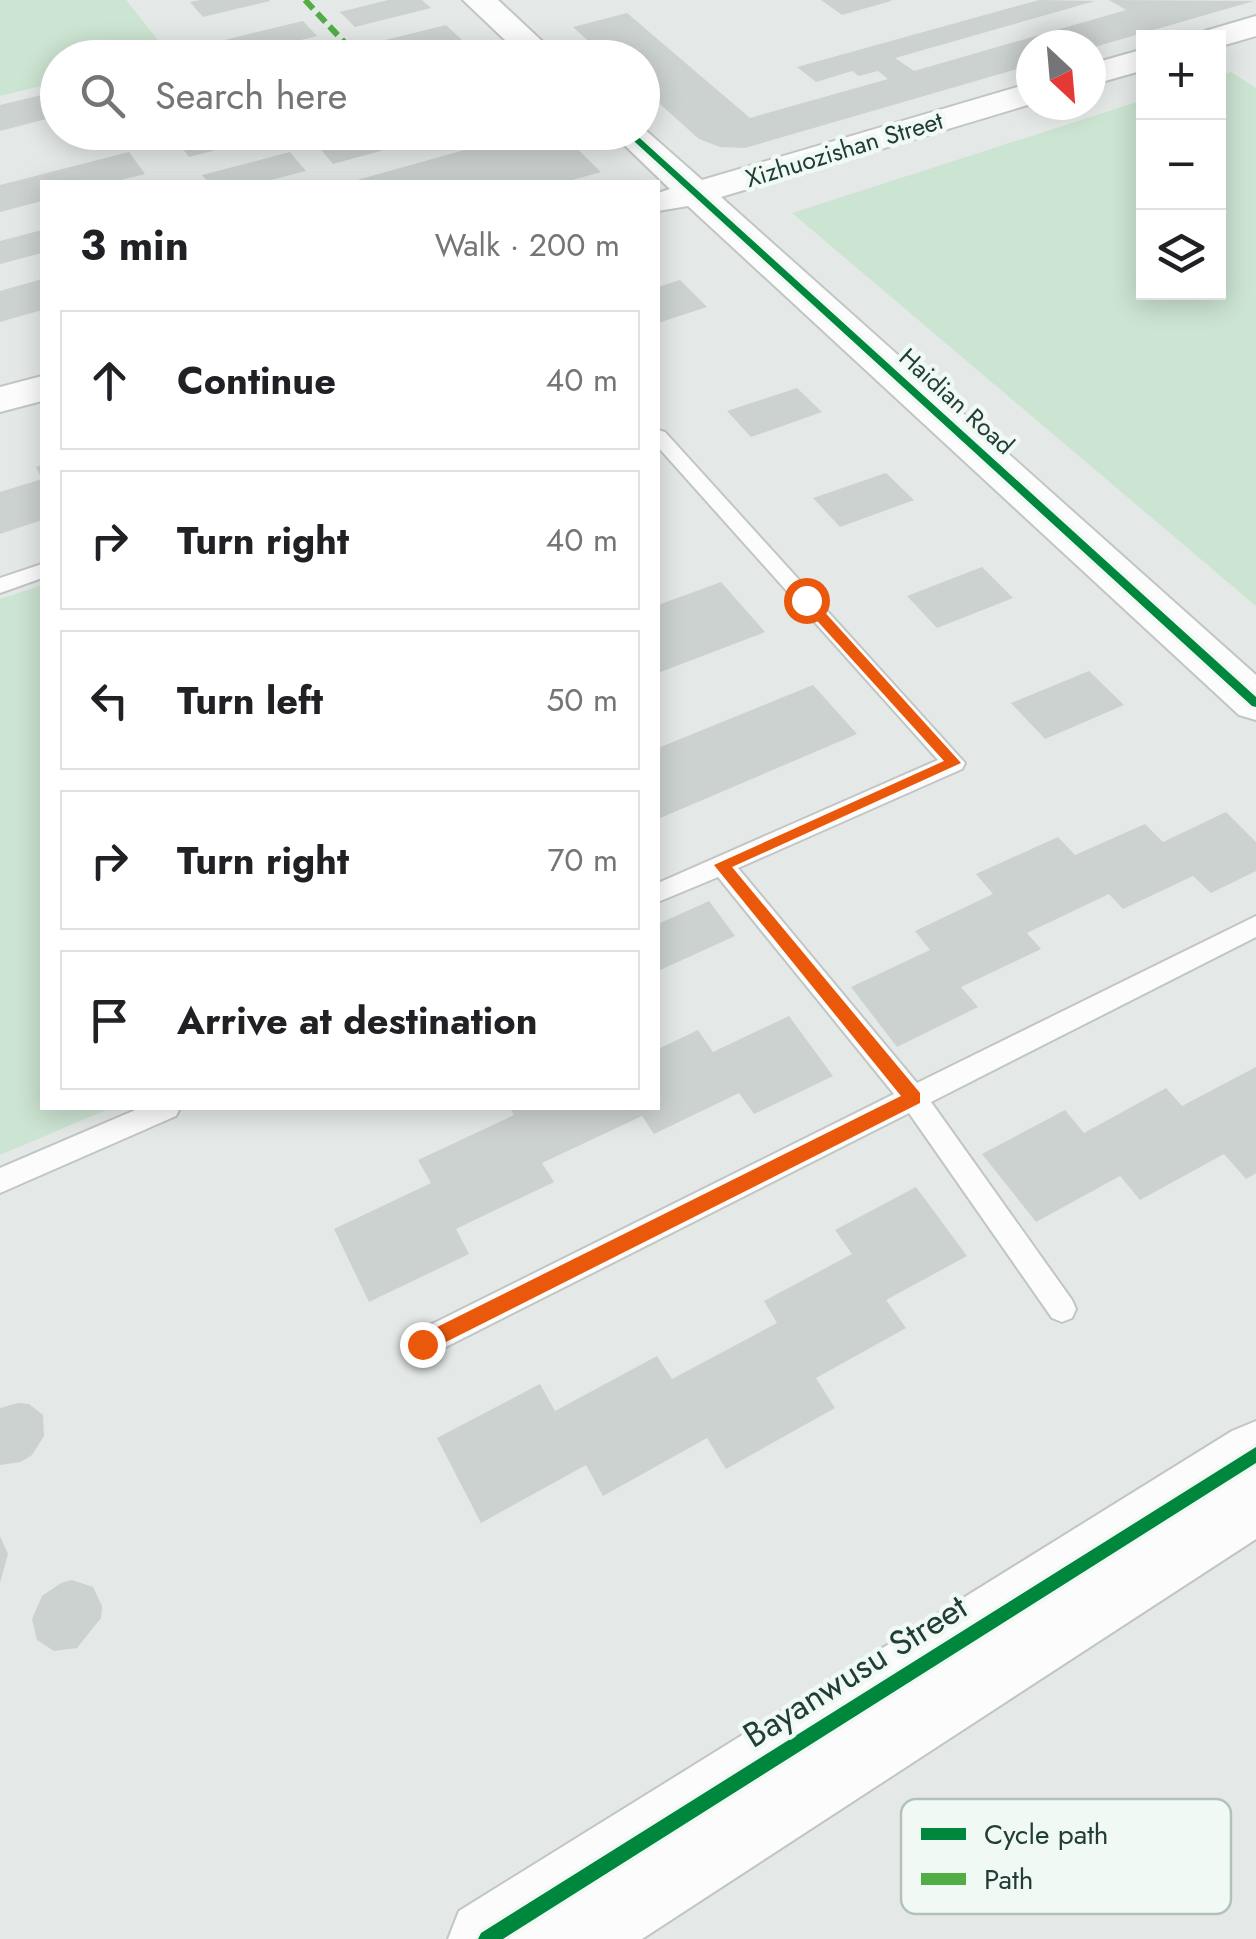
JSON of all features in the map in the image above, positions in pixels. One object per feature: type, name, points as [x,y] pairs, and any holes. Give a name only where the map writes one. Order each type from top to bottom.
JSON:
[{"type":"street","points":[[480,0],[524,40]]},
{"type":"street","points":[[1226,35],[1256,26]]},
{"type":"street","points":[[1106,70],[1136,61]]},
{"type":"street","name":"Xizhuozishan Street","points":[[676,199],[1016,97]]},
{"type":"street","name":"Haidian Road","points":[[641,150],[676,199],[1256,703]]},
{"type":"street","points":[[0,400],[40,389]]},
{"type":"street","name":"Bayanwusu Street","points":[[486,1939],[1256,1454]]},
{"type":"street","points":[[571,1939],[1256,1499]]},
{"type":"lane","points":[[660,438],[954,763],[660,892]]},
{"type":"lane","points":[[0,586],[40,573]]},
{"type":"lane","points":[[722,865],[914,1098],[1062,1310]]},
{"type":"lane","points":[[422,1344],[1256,926]]},
{"type":"lane","points":[[0,1180],[162,1110]]},
{"type":"green space","points":[[0,0],[126,0],[158,40],[40,40],[40,86],[0,96]]},
{"type":"green space","points":[[1231,72],[1256,88],[1256,606],[792,213],[1081,120],[1106,120],[1106,112],[1136,102],[1136,300],[1226,300],[1226,74]]},
{"type":"green space","points":[[40,586],[40,1110],[106,1110],[0,1155],[0,599]]},
{"type":"building","points":[[388,0],[422,0],[431,8],[355,27],[340,12]]},
{"type":"building","points":[[821,0],[891,0],[891,1],[842,15]]},
{"type":"building","points":[[1039,0],[1095,1],[895,58],[914,71],[1016,42],[1016,69],[745,148],[720,147],[699,139],[660,104],[660,41],[750,118],[888,79],[878,71],[859,76],[852,71],[816,82],[797,67]]},
{"type":"building","points":[[1109,0],[1254,1],[1153,30],[1136,30],[1136,35],[1106,44],[1106,30],[1056,30],[1126,10]]},
{"type":"building","points":[[270,1],[203,17],[190,2]]},
{"type":"building","points":[[627,13],[659,40],[587,40],[573,27]]},
{"type":"building","points":[[303,21],[317,36],[301,40],[224,40]]},
{"type":"building","points":[[446,25],[462,40],[385,40]]},
{"type":"building","points":[[40,95],[40,121],[0,131],[0,105]]},
{"type":"building","points":[[184,150],[216,150],[189,157]]},
{"type":"building","points":[[321,150],[384,150],[333,164]]},
{"type":"building","points":[[465,150],[578,150],[601,172],[572,180],[357,180]]},
{"type":"building","points":[[129,152],[145,174],[121,180],[40,180],[40,202],[0,212],[0,185]]},
{"type":"building","points":[[290,152],[306,171],[271,180],[206,180],[202,175]]},
{"type":"building","points":[[40,231],[40,254],[0,264],[0,241]]},
{"type":"building","points":[[40,280],[40,311],[0,322],[0,291]]},
{"type":"building","points":[[680,280],[707,307],[660,322],[660,286]]},
{"type":"building","points":[[797,388],[822,412],[751,437],[727,411]]},
{"type":"building","points":[[886,473],[914,500],[840,527],[813,498]]},
{"type":"building","points":[[40,480],[40,521],[0,534],[0,492]]},
{"type":"building","points":[[982,567],[1013,598],[937,628],[907,596]]},
{"type":"building","points":[[721,582],[765,632],[660,672],[660,604]]},
{"type":"building","points":[[1089,671],[1124,705],[1045,739],[1011,703]]},
{"type":"building","points":[[813,685],[857,734],[660,818],[660,747]]},
{"type":"building","points":[[1226,812],[1256,842],[1256,871],[1211,893],[1193,876],[1123,909],[1109,894],[1027,933],[1041,949],[961,987],[978,1007],[897,1047],[851,987],[930,950],[915,931],[993,894],[976,874],[1058,837],[1075,855],[1145,824],[1163,842]]},
{"type":"building","points":[[709,901],[735,936],[660,970],[660,923]]},
{"type":"building","points":[[789,1016],[833,1076],[754,1114],[739,1093],[654,1134],[642,1116],[542,1163],[554,1182],[456,1229],[469,1254],[369,1302],[334,1229],[431,1183],[418,1160],[514,1115],[511,1110],[660,1110],[660,1048],[698,1030],[713,1052]]},
{"type":"building","points":[[1256,1067],[1256,1173],[1246,1179],[1224,1154],[1140,1200],[1120,1176],[1036,1222],[982,1154],[1065,1110],[1084,1133],[1166,1088],[1182,1106]]},
{"type":"building","points":[[916,1187],[967,1256],[886,1300],[906,1328],[816,1378],[835,1408],[726,1469],[707,1438],[603,1496],[586,1465],[481,1523],[437,1438],[540,1384],[555,1411],[657,1356],[672,1379],[777,1323],[764,1301],[852,1254],[835,1230]]},
{"type":"building","points":[[29,1404],[43,1415],[44,1436],[32,1455],[21,1462],[0,1465],[0,1408]]},
{"type":"building","points":[[0,1536],[8,1554],[0,1583]]},
{"type":"building","points":[[72,1580],[93,1587],[102,1606],[101,1618],[77,1648],[54,1651],[37,1640],[32,1619],[42,1596]]},
{"type":"marked path","points":[[305,0],[342,40]]},
{"type":"cycle path","points":[[648,150],[1256,703]]},
{"type":"cycle path","points":[[487,1939],[1256,1454]]},
{"type":"route","points":[[422,1344],[914,1098],[722,865],[954,763],[806,600]]}]
